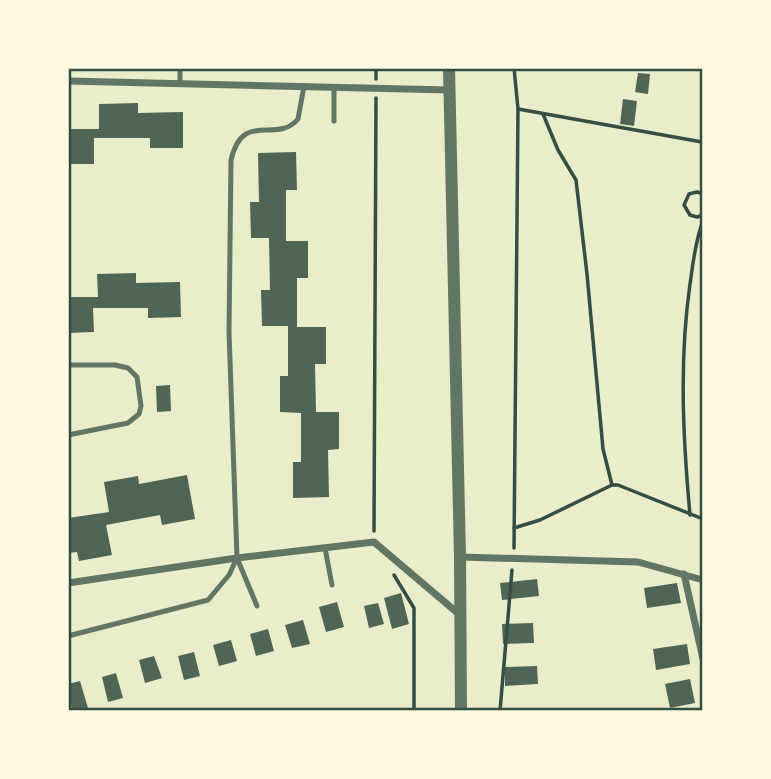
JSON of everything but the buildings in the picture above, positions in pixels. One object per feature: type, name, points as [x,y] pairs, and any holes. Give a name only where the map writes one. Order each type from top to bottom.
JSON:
[{"type":"street","points":[[449,68],[461,711]]},
{"type":"street","points":[[68,81],[450,90]]},
{"type":"street","points":[[68,583],[237,558],[374,542],[460,615]]},
{"type":"street","points":[[460,557],[638,562],[703,580]]},
{"type":"street","points":[[684,575],[703,659]]},
{"type":"lane","points":[[180,68],[180,84]]},
{"type":"lane","points":[[257,606],[237,558],[229,332],[231,160],[236,145],[246,134],[256,129],[279,130],[295,123],[304,86]]},
{"type":"lane","points":[[334,87],[334,121]]},
{"type":"lane","points":[[68,365],[115,365],[128,368],[137,377],[141,406],[139,414],[128,423],[68,435]]},
{"type":"lane","points":[[325,548],[332,586]]},
{"type":"lane","points":[[68,636],[208,600],[229,575],[237,558]]},
{"type":"path","points":[[374,542],[376,68]]},
{"type":"path","points":[[500,711],[514,528],[518,109],[514,68]]},
{"type":"path","points":[[518,109],[702,144]]},
{"type":"path","points":[[543,114],[558,150],[576,180],[603,449],[611,485]]},
{"type":"path","points":[[703,194],[689,194],[684,205],[690,215],[703,215]]},
{"type":"path","points":[[690,516],[682,387],[684,334],[692,270],[703,221]]},
{"type":"path","points":[[514,528],[540,520],[611,485],[618,485],[703,519]]},
{"type":"path","points":[[392,572],[414,608],[414,711]]}]
